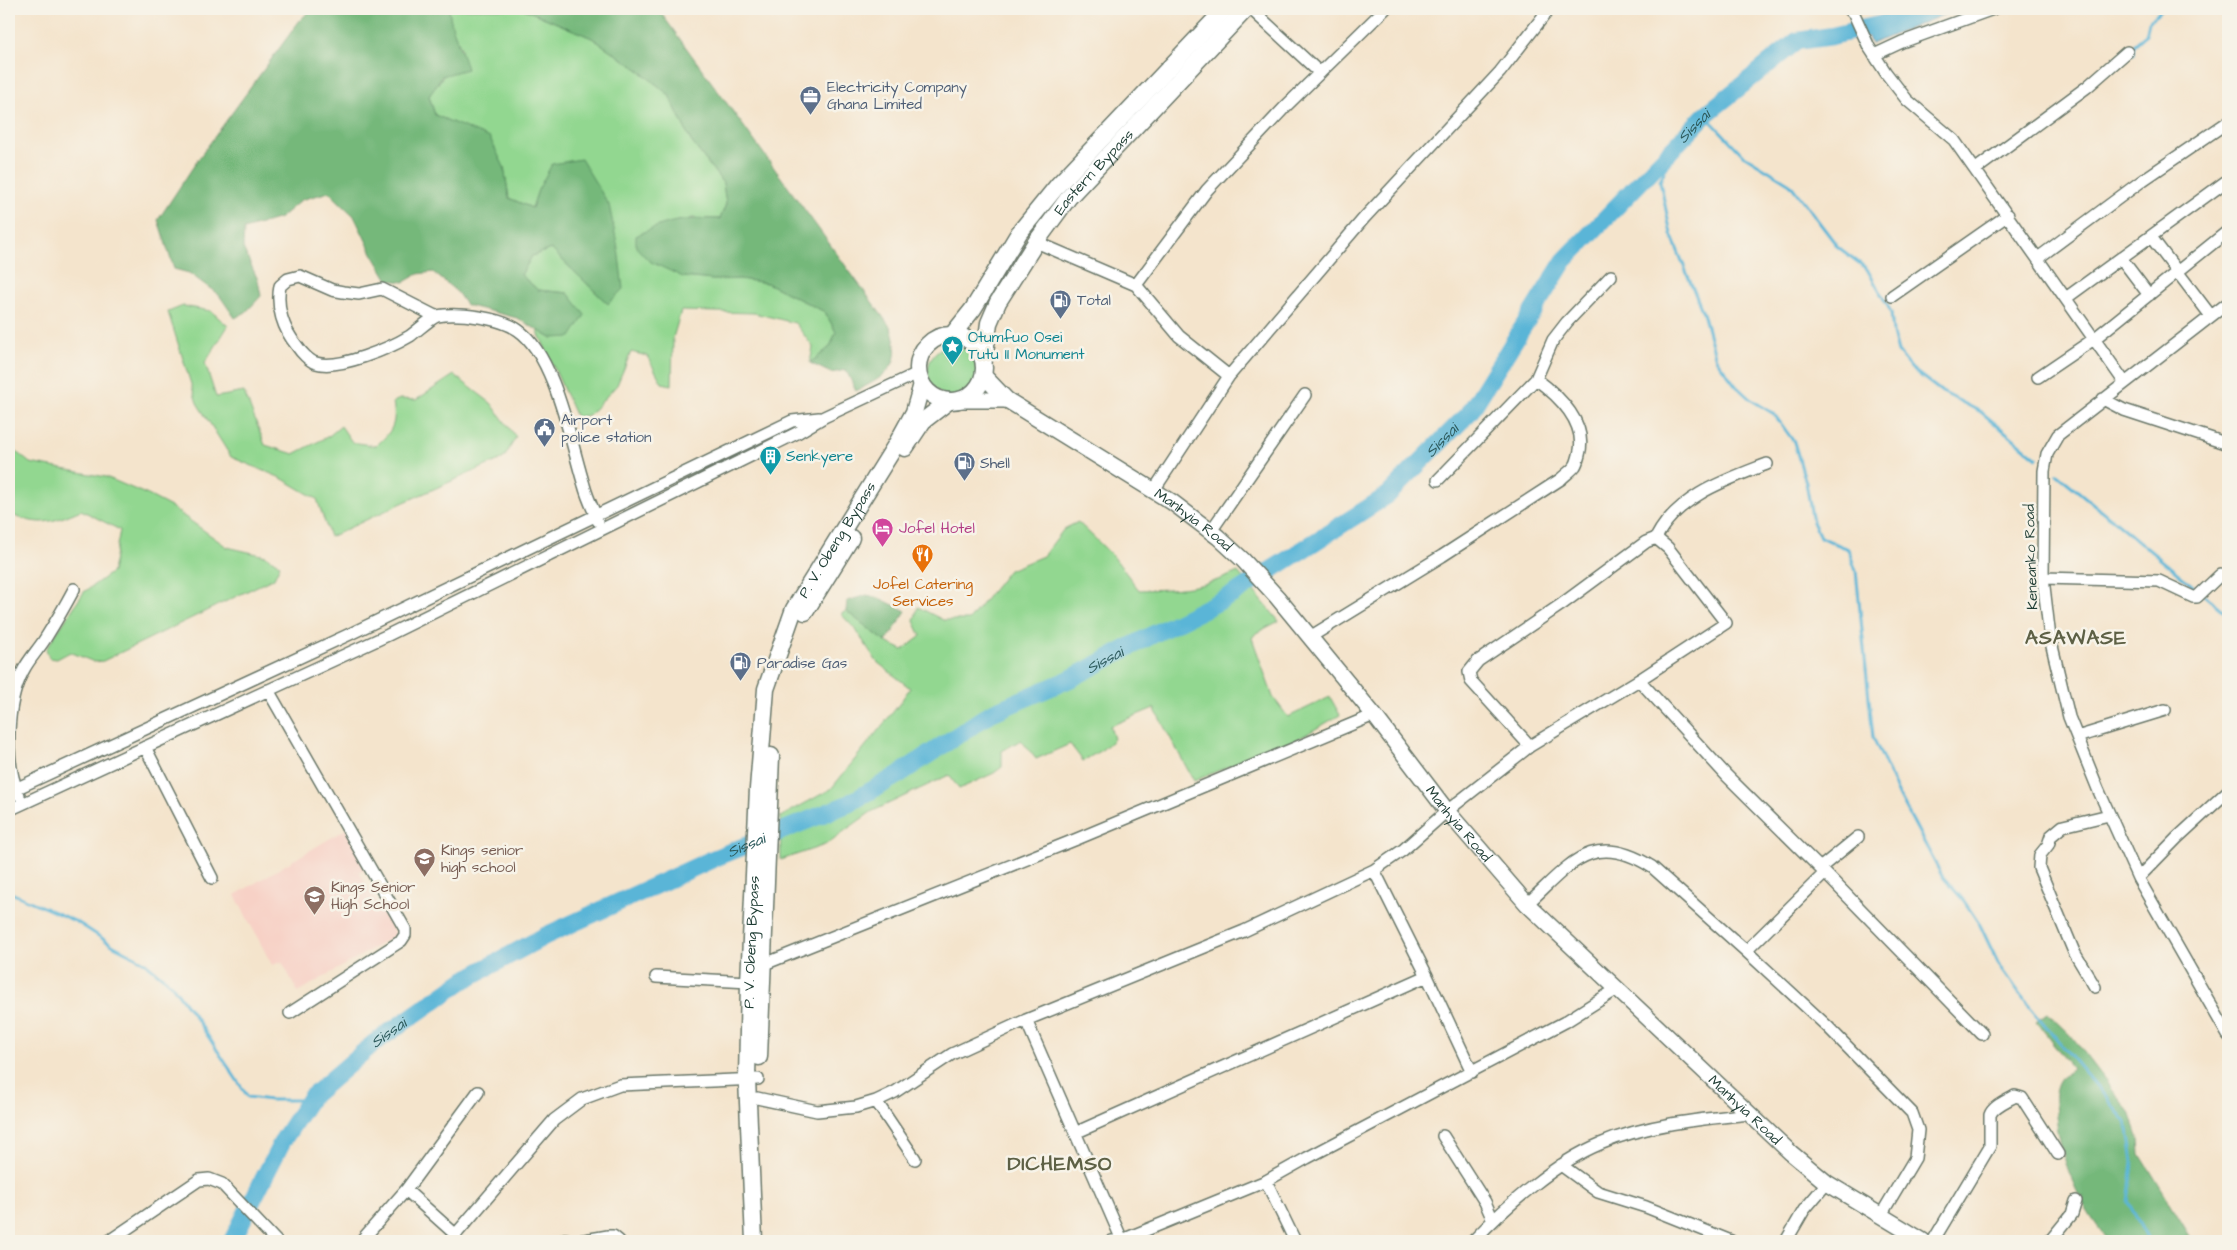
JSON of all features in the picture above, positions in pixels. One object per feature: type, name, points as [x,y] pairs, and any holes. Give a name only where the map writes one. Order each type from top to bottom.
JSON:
[{"type":"highway","name":"Eastern Bypass","points":[[953,334],[973,309],[1019,233],[1058,185],[1225,9]]},
{"type":"highway","name":"Eastern Bypass","points":[[984,368],[989,324],[998,302],[1036,242],[1069,196],[1246,9]]},
{"type":"highway","points":[[953,334],[967,338],[978,347],[984,368],[979,387],[971,395],[955,401],[930,394],[920,379],[918,364],[923,349],[934,339],[953,334]]},
{"type":"highway","name":"P. V. Obeng Bypass","points":[[754,1241],[753,1079],[749,982],[761,849],[766,689],[794,610],[897,443],[914,412],[920,379]]},
{"type":"highway","name":"P. V. Obeng Bypass","points":[[762,831],[771,760],[776,691],[804,614],[828,578],[912,436],[923,421],[955,401]]},
{"type":"highway","name":"P. V. Obeng Bypass","points":[[761,849],[762,965],[753,1079],[757,1098],[764,1241]]},
{"type":"main road","name":"Manhyia Road","points":[[984,368],[1007,400],[1154,490],[1211,531],[1243,560],[1277,596],[1374,714],[1446,811],[1527,904],[1791,1153],[1827,1183],[1923,1241]]},
{"type":"main road","points":[[955,401],[1007,400]]},
{"type":"street","points":[[1251,9],[1320,73]]},
{"type":"street","points":[[1136,285],[1207,190],[1385,9]]},
{"type":"street","points":[[1154,490],[1229,376],[1365,217],[1500,72],[1549,9]]},
{"type":"street","points":[[1849,9],[1859,24],[1872,51],[1907,100],[1954,140],[2125,383]]},
{"type":"street","points":[[1872,51],[1993,9]]},
{"type":"street","points":[[1976,169],[2087,87],[2127,52]]},
{"type":"street","points":[[2038,258],[2143,180],[2228,122]]},
{"type":"street","points":[[2066,298],[2228,180]]},
{"type":"street","points":[[1892,296],[2008,215]]},
{"type":"street","points":[[2038,377],[2094,339],[2228,231]]},
{"type":"street","points":[[2151,237],[2211,316]]},
{"type":"street","points":[[1036,242],[1136,285],[1179,336],[1229,376]]},
{"type":"street","points":[[2121,258],[2149,296]]},
{"type":"street","points":[[435,316],[408,337],[387,347],[342,363],[327,365],[315,363],[301,352],[290,339],[282,320],[278,300],[280,286],[288,279],[300,276],[332,290],[342,292],[359,294],[382,289],[435,316],[459,315],[500,322],[517,329],[528,340],[546,366],[569,432],[584,488],[601,528]]},
{"type":"street","points":[[1438,480],[1536,379],[1552,340],[1611,276]]},
{"type":"street","name":"Keneanko Road","points":[[2228,303],[2058,435],[2048,454],[2044,471],[2043,578],[2050,638],[2077,737],[2138,878],[2228,1035]]},
{"type":"street","points":[[9,810],[388,635],[601,528],[797,434],[824,417],[920,379]]},
{"type":"street","points":[[1310,637],[1561,480],[1576,464],[1581,448],[1580,431],[1560,400],[1536,379]]},
{"type":"street","points":[[1211,531],[1305,395]]},
{"type":"street","points":[[2103,399],[2124,410],[2221,440],[2228,444]]},
{"type":"street","points":[[13,790],[306,655],[792,422],[824,417]]},
{"type":"street","points":[[1530,746],[1471,681],[1469,672],[1478,661],[1562,604],[1646,542],[1656,538],[1667,521],[1700,494],[1729,479],[1768,464]]},
{"type":"street","points":[[757,1098],[817,1111],[856,1107],[876,1101],[896,1092],[952,1054],[1026,1020],[1244,931],[1374,870],[1403,850],[1446,811],[1530,746],[1639,680],[1726,624],[1668,548],[1656,538]]},
{"type":"street","points":[[2043,578],[2159,582],[2193,597],[2200,594],[2220,574]]},
{"type":"street","points":[[24,803],[13,790],[9,734],[10,713],[16,687],[22,671],[44,640],[74,589]]},
{"type":"street","points":[[1639,680],[1727,776],[1982,1034]]},
{"type":"street","points":[[268,690],[405,929],[405,935],[401,941],[290,1013]]},
{"type":"street","points":[[2077,737],[2165,710]]},
{"type":"street","points":[[762,965],[1077,839],[1374,714]]},
{"type":"street","points":[[144,747],[212,878]]},
{"type":"street","points":[[2138,878],[2177,838],[2228,791]]},
{"type":"street","points":[[2095,987],[2074,952],[2040,868],[2040,855],[2048,845],[2051,836],[2063,826],[2109,814]]},
{"type":"street","points":[[1746,950],[1858,837]]},
{"type":"street","points":[[1527,904],[1584,855],[1597,850],[1616,852],[1636,857],[1652,867],[1746,950],[1828,1028],[1912,1113],[1918,1130],[1915,1158],[1880,1216]]},
{"type":"street","points":[[1374,870],[1472,1072]]},
{"type":"street","points":[[1075,1133],[1427,976]]},
{"type":"street","points":[[656,977],[749,982]]},
{"type":"street","points":[[1026,1020],[1075,1133],[1117,1240],[1266,1181],[1306,1158],[1565,1022],[1617,989]]},
{"type":"street","points":[[406,1190],[453,1238],[554,1120],[582,1099],[620,1085],[753,1079]]},
{"type":"street","points":[[361,1241],[406,1190],[478,1092]]},
{"type":"street","points":[[1933,1241],[1990,1146],[1990,1115],[1992,1110],[2015,1096],[2022,1098],[2058,1154]]},
{"type":"street","points":[[876,1101],[916,1159]]},
{"type":"street","points":[[1473,1241],[1493,1220],[1561,1165],[1599,1144],[1629,1134],[1683,1123],[1750,1114]]},
{"type":"street","points":[[1443,1136],[1485,1202],[1493,1220]]},
{"type":"street","points":[[1561,1165],[1598,1192],[1646,1207],[1731,1241]]},
{"type":"street","points":[[109,1241],[199,1180],[209,1179],[222,1184],[276,1241]]},
{"type":"street","points":[[1266,1181],[1295,1241]]},
{"type":"street","points":[[1786,1241],[1804,1210],[1827,1183]]},
{"type":"street","points":[[2050,1241],[2072,1214],[2076,1200]]},
{"type":"street","points":[[579,1241],[613,1236],[619,1241]]},
{"type":"shaded area","name":"Kings Senior High School","points":[[346,829],[369,867],[359,872],[396,935],[298,992],[282,962],[272,965],[235,895]]},
{"type":"green space","points":[[312,9],[449,9],[454,32],[467,69],[442,76],[429,96],[435,115],[490,138],[504,167],[509,198],[532,208],[538,190],[552,164],[581,159],[609,205],[618,248],[623,289],[608,304],[551,249],[532,256],[521,275],[538,290],[568,293],[585,315],[571,337],[551,338],[517,318],[466,305],[457,292],[433,272],[418,274],[404,282],[388,280],[354,216],[329,192],[301,200],[280,218],[244,229],[243,248],[258,280],[261,296],[246,312],[235,318],[219,295],[189,273],[174,269],[158,220],[199,158],[300,20]]},
{"type":"green space","points":[[449,9],[524,9],[592,38],[639,70],[669,95],[691,141],[723,183],[726,204],[720,219],[691,218],[683,277],[713,280],[740,279],[767,283],[825,312],[836,332],[830,347],[810,363],[813,347],[795,323],[754,313],[681,311],[673,338],[672,385],[662,383],[647,356],[631,352],[617,385],[589,415],[576,417],[537,330],[551,338],[568,293],[538,290],[521,275],[532,256],[551,249],[608,304],[538,190],[532,208],[509,198],[504,167],[453,123],[435,115],[429,96],[462,50],[450,24]]},
{"type":"green space","points":[[524,9],[658,9],[891,328],[896,351],[894,360],[885,374],[856,391],[846,370],[831,373],[810,363],[830,347],[836,332],[825,312],[767,283],[740,279],[713,280],[683,277],[649,261],[636,247],[636,236],[657,226],[676,221],[720,219],[726,204],[723,183],[691,141],[669,95],[639,70],[592,38]]},
{"type":"green space","points":[[183,306],[211,311],[228,326],[205,363],[216,397],[244,392],[265,445],[294,454],[329,436],[341,426],[352,442],[376,446],[389,432],[394,422],[393,402],[400,399],[416,400],[454,375],[491,403],[516,437],[504,458],[330,537],[317,499],[281,478],[231,457],[197,403],[168,312]]},
{"type":"green space","points":[[954,345],[964,347],[972,353],[978,361],[980,371],[978,381],[972,389],[964,395],[954,397],[944,395],[936,389],[930,381],[928,371],[930,361],[936,353],[944,347]]},
{"type":"green space","points":[[9,446],[30,463],[106,477],[148,495],[171,507],[227,547],[266,556],[280,565],[274,578],[103,661],[94,662],[70,652],[57,659],[49,658],[46,649],[84,592],[112,572],[120,530],[81,510],[46,522],[30,521],[9,514]]},
{"type":"green space","points":[[1078,522],[1113,556],[1139,590],[1201,585],[1238,572],[1279,621],[1256,633],[1252,638],[1273,697],[1288,717],[1330,697],[1340,715],[1291,743],[1246,759],[1194,781],[1154,708],[1110,726],[1114,739],[1103,749],[1083,761],[1070,744],[1036,759],[1021,740],[1002,751],[1002,767],[994,773],[959,789],[949,775],[871,812],[825,845],[781,860],[780,817],[831,789],[910,688],[877,662],[856,630],[841,614],[846,611],[886,642],[903,650],[921,636],[914,621],[918,607],[943,620],[969,620],[1009,570],[1043,556],[1064,529]]},
{"type":"green space","points":[[867,595],[879,598],[906,611],[886,642],[846,611],[847,601]]},
{"type":"green space","points":[[2048,1013],[2070,1034],[2130,1112],[2139,1139],[2140,1154],[2193,1241],[2109,1241],[2089,1213],[2073,1183],[2058,1133],[2055,1092],[2060,1080],[2072,1068],[2036,1021]]},
{"type":"water","points":[[1898,9],[1958,9],[1871,44],[1862,23]]},
{"type":"waterway","name":"Sissai","points":[[232,1241],[283,1140],[311,1097],[374,1043],[464,980],[545,936],[715,858],[848,804],[898,775],[991,713],[1070,679],[1232,595],[1388,495],[1470,412],[1564,261],[1705,115],[1797,41],[1832,36],[1887,23],[1923,9]]},
{"type":"waterway","points":[[2133,54],[2134,45],[2146,35],[2149,22],[2161,9]]},
{"type":"waterway","points":[[1705,115],[1743,155],[1790,184],[1838,247],[1867,269],[1891,312],[1893,333],[1898,352],[1912,369],[1942,392],[1981,412],[2037,458]]},
{"type":"waterway","points":[[1675,147],[1660,181],[1671,234],[1703,313],[1716,359],[1736,386],[1750,399],[1774,414],[1794,442],[1806,483],[1813,522],[1820,537],[1848,549],[1856,571],[1873,737],[1899,795],[1942,876],[1964,901],[1980,925],[1998,963],[2028,1005],[2127,1122],[2133,1162],[2128,1202],[2149,1241]]},
{"type":"waterway","points":[[2057,474],[2199,591]]},
{"type":"waterway","points":[[2204,595],[2228,615]]},
{"type":"waterway","points":[[9,892],[77,922],[114,946],[143,961],[171,984],[248,1097],[270,1100],[308,1100]]},
{"type":"place","name":"Electricity Company Ghana Limited","points":[[811,115]]},
{"type":"place","name":"Total","points":[[1061,319]]},
{"type":"place","name":"Otumfuo Osei Tutu II Monument","points":[[952,365]]},
{"type":"place","name":"Airport police station","points":[[545,448]]},
{"type":"place","name":"Senkyere","points":[[770,475]]},
{"type":"place","name":"Shell","points":[[964,482]]},
{"type":"place","name":"Jofel Hotel","points":[[883,547]]},
{"type":"place","name":"Jofel Catering Services","points":[[923,574]]},
{"type":"place","name":"Paradise Gas","points":[[741,682]]},
{"type":"place","name":"Kings senior high school","points":[[425,878]]},
{"type":"place","name":"Kings Senior High School","points":[[315,915]]},
{"type":"district","name":"ASAWASE","points":[[2076,638]]},
{"type":"district","name":"DICHEMSO","points":[[1060,1164]]}]
